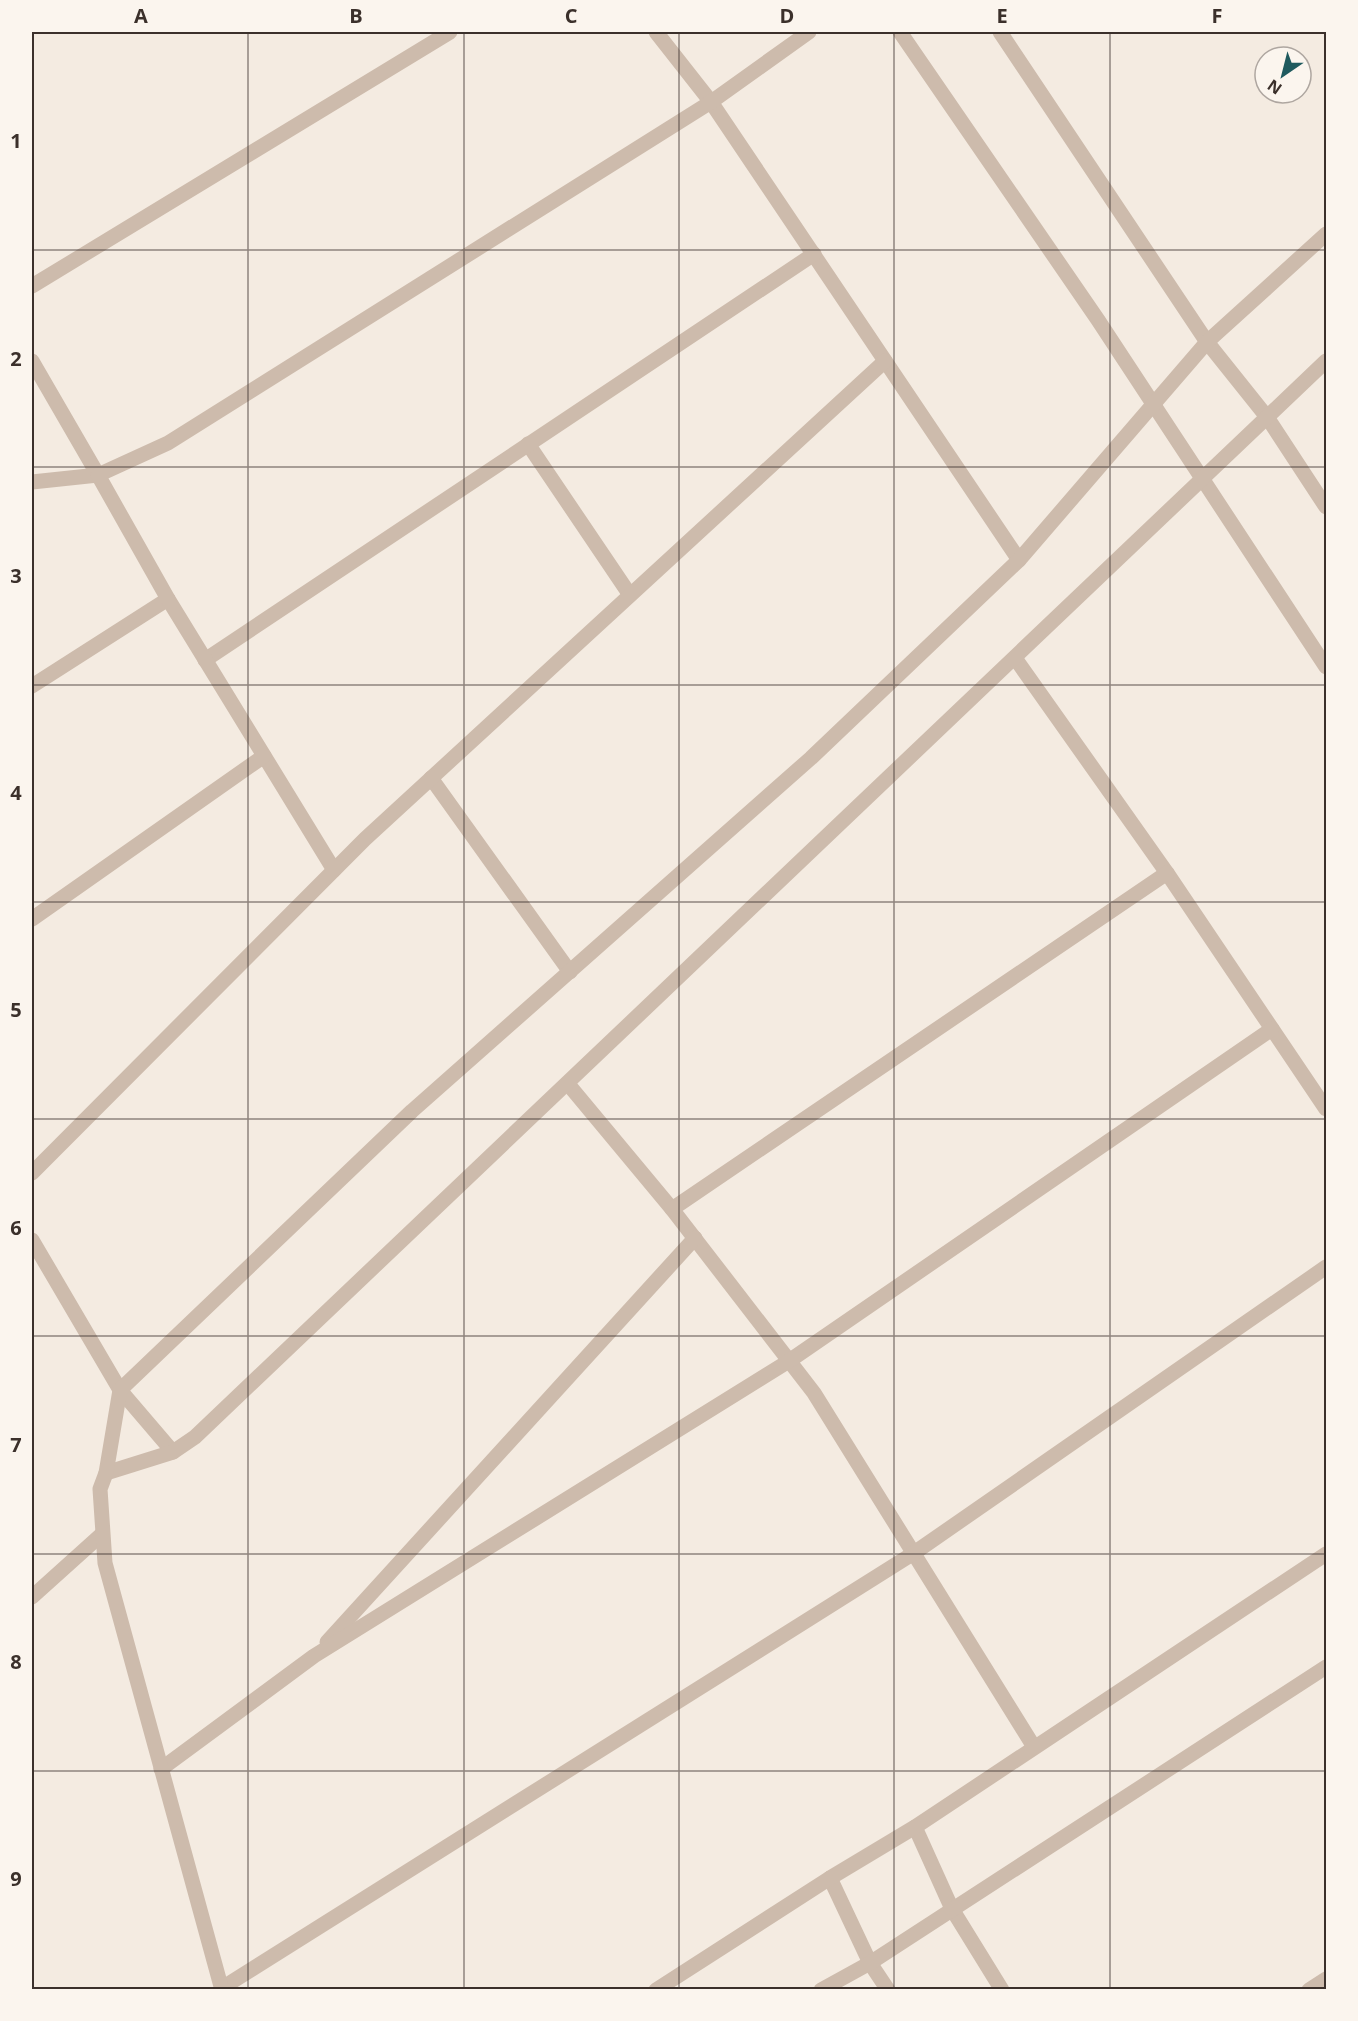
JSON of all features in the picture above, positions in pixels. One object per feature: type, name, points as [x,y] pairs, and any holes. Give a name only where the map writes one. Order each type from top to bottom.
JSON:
[{"type":"street","points":[[32,285],[450,32]]},
{"type":"street","points":[[656,32],[711,102],[1018,560]]},
{"type":"street","points":[[32,482],[98,475],[168,443],[711,102],[809,32]]},
{"type":"street","points":[[900,32],[1152,402],[1326,667]]},
{"type":"street","points":[[1000,32],[1207,342],[1267,417],[1326,507]]},
{"type":"street","points":[[1326,234],[1207,342],[1152,402],[1018,560],[812,758],[412,1111],[120,1390],[106,1473],[100,1489],[105,1563],[222,1989],[914,1553],[1326,1267]]},
{"type":"street","points":[[205,660],[814,254]]},
{"type":"street","points":[[32,361],[168,599],[334,870]]},
{"type":"street","points":[[32,1173],[334,870],[885,361]]},
{"type":"street","points":[[106,1473],[173,1452],[203,1429],[1326,361]]},
{"type":"street","points":[[528,444],[630,595]]},
{"type":"street","points":[[32,686],[168,599]]},
{"type":"street","points":[[1015,658],[1167,873],[1326,1109]]},
{"type":"street","points":[[32,919],[264,756]]},
{"type":"street","points":[[431,778],[570,972]]},
{"type":"street","points":[[672,1209],[1167,873]]},
{"type":"street","points":[[162,1769],[314,1656],[789,1360],[1272,1029]]},
{"type":"street","points":[[568,1084],[672,1209],[814,1393],[1034,1747]]},
{"type":"street","points":[[314,1656],[695,1238]]},
{"type":"street","points":[[32,1240],[120,1390],[173,1452]]},
{"type":"street","points":[[32,1597],[102,1534]]},
{"type":"street","points":[[656,1989],[830,1878],[915,1827],[1326,1554]]},
{"type":"street","points":[[821,1989],[870,1963],[1326,1667]]},
{"type":"street","points":[[915,1827],[952,1909],[1002,1989]]},
{"type":"street","points":[[830,1878],[870,1963],[888,1989]]},
{"type":"street","points":[[1309,1989],[1326,1979]]}]
